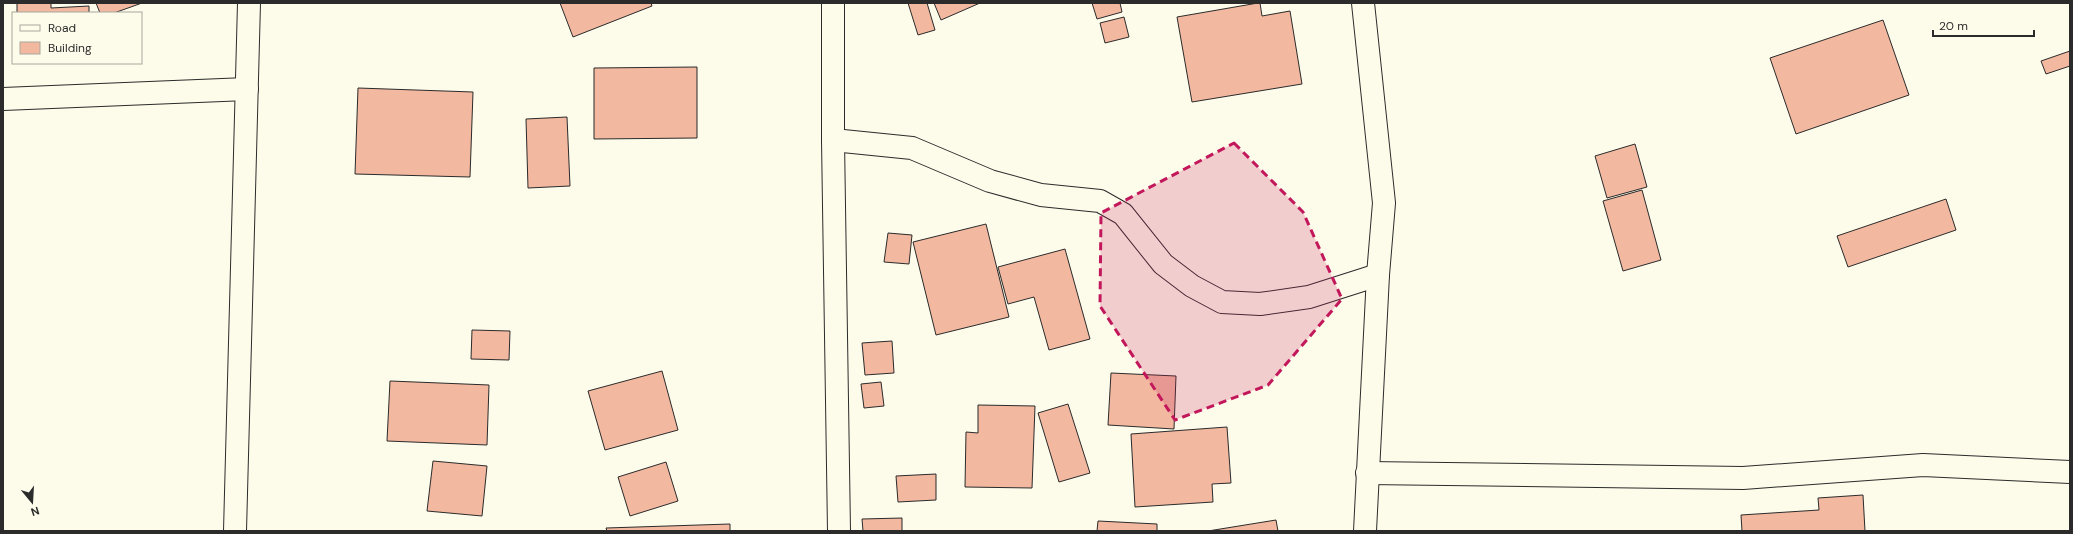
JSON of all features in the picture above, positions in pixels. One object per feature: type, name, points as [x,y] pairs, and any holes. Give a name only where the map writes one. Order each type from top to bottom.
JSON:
[{"type":"street","points":[[236,531],[249,3]]},
{"type":"street","points":[[833,3],[833,140],[840,531]]},
{"type":"street","points":[[1363,3],[1384,203],[1378,276],[1365,531]]},
{"type":"street","points":[[3,99],[247,89]]},
{"type":"street","points":[[833,140],[912,148],[990,181],[1041,195],[1100,201],[1123,214],[1163,264],[1192,286],[1222,302],[1260,304],[1309,297],[1378,276]]},
{"type":"street","points":[[1368,472],[1743,478],[1923,464],[2070,472]]},
{"type":"highlighted area","points":[[1234,143],[1303,212],[1342,299],[1268,385],[1175,420],[1100,306],[1101,213]]},
{"type":"building","points":[[17,3],[51,3],[51,8],[89,6],[89,12],[17,12]]},
{"type":"building","points":[[96,3],[142,3],[117,12],[100,12]]},
{"type":"building","points":[[560,3],[651,3],[652,6],[573,37]]},
{"type":"building","points":[[908,3],[927,3],[935,30],[918,35]]},
{"type":"building","points":[[934,3],[980,3],[941,20]]},
{"type":"building","points":[[1092,3],[1120,3],[1122,12],[1097,19]]},
{"type":"building","points":[[1260,3],[1262,16],[1290,11],[1302,84],[1192,102],[1177,17]]},
{"type":"building","points":[[1124,17],[1129,37],[1105,43],[1100,23]]},
{"type":"building","points":[[1883,20],[1909,95],[1796,134],[1770,58]]},
{"type":"building","points":[[2070,51],[2070,66],[2046,74],[2041,61]]},
{"type":"building","points":[[697,67],[697,138],[594,139],[594,68]]},
{"type":"building","points":[[358,88],[473,92],[470,177],[355,174]]},
{"type":"building","points":[[567,117],[570,186],[528,188],[526,119]]},
{"type":"building","points":[[1635,144],[1647,187],[1607,198],[1595,156]]},
{"type":"building","points":[[1642,190],[1661,260],[1623,271],[1603,201]]},
{"type":"building","points":[[1946,199],[1956,230],[1848,267],[1837,236]]},
{"type":"building","points":[[986,224],[1009,317],[936,335],[913,242]]},
{"type":"building","points":[[888,233],[912,235],[909,264],[884,262]]},
{"type":"building","points":[[1065,249],[1090,339],[1049,350],[1034,297],[1008,304],[998,267]]},
{"type":"building","points":[[472,330],[510,331],[509,360],[471,359]]},
{"type":"building","points":[[892,341],[894,373],[865,375],[862,343]]},
{"type":"building","points":[[662,371],[678,430],[605,450],[588,391]]},
{"type":"building","points":[[1111,373],[1176,376],[1174,429],[1108,425]]},
{"type":"building","points":[[390,381],[489,385],[487,445],[387,441]]},
{"type":"building","points":[[881,382],[884,406],[864,408],[861,384]]},
{"type":"building","points":[[1068,404],[1090,473],[1059,482],[1038,413]]},
{"type":"building","points":[[978,405],[1035,406],[1032,488],[965,487],[966,432],[978,433]]},
{"type":"building","points":[[1227,427],[1231,483],[1212,484],[1213,502],[1135,507],[1131,434]]},
{"type":"building","points":[[433,461],[487,466],[482,516],[427,511]]},
{"type":"building","points":[[666,462],[678,501],[630,516],[618,477]]},
{"type":"building","points":[[936,474],[936,500],[898,502],[896,476]]},
{"type":"building","points":[[1863,495],[1865,531],[1742,531],[1741,515],[1819,510],[1818,498]]},
{"type":"building","points":[[902,518],[902,531],[863,531],[862,519]]},
{"type":"building","points":[[1276,520],[1278,531],[1208,531]]},
{"type":"building","points":[[1098,521],[1157,524],[1157,531],[1097,531]]},
{"type":"building","points":[[730,524],[730,531],[607,531],[606,528]]}]
